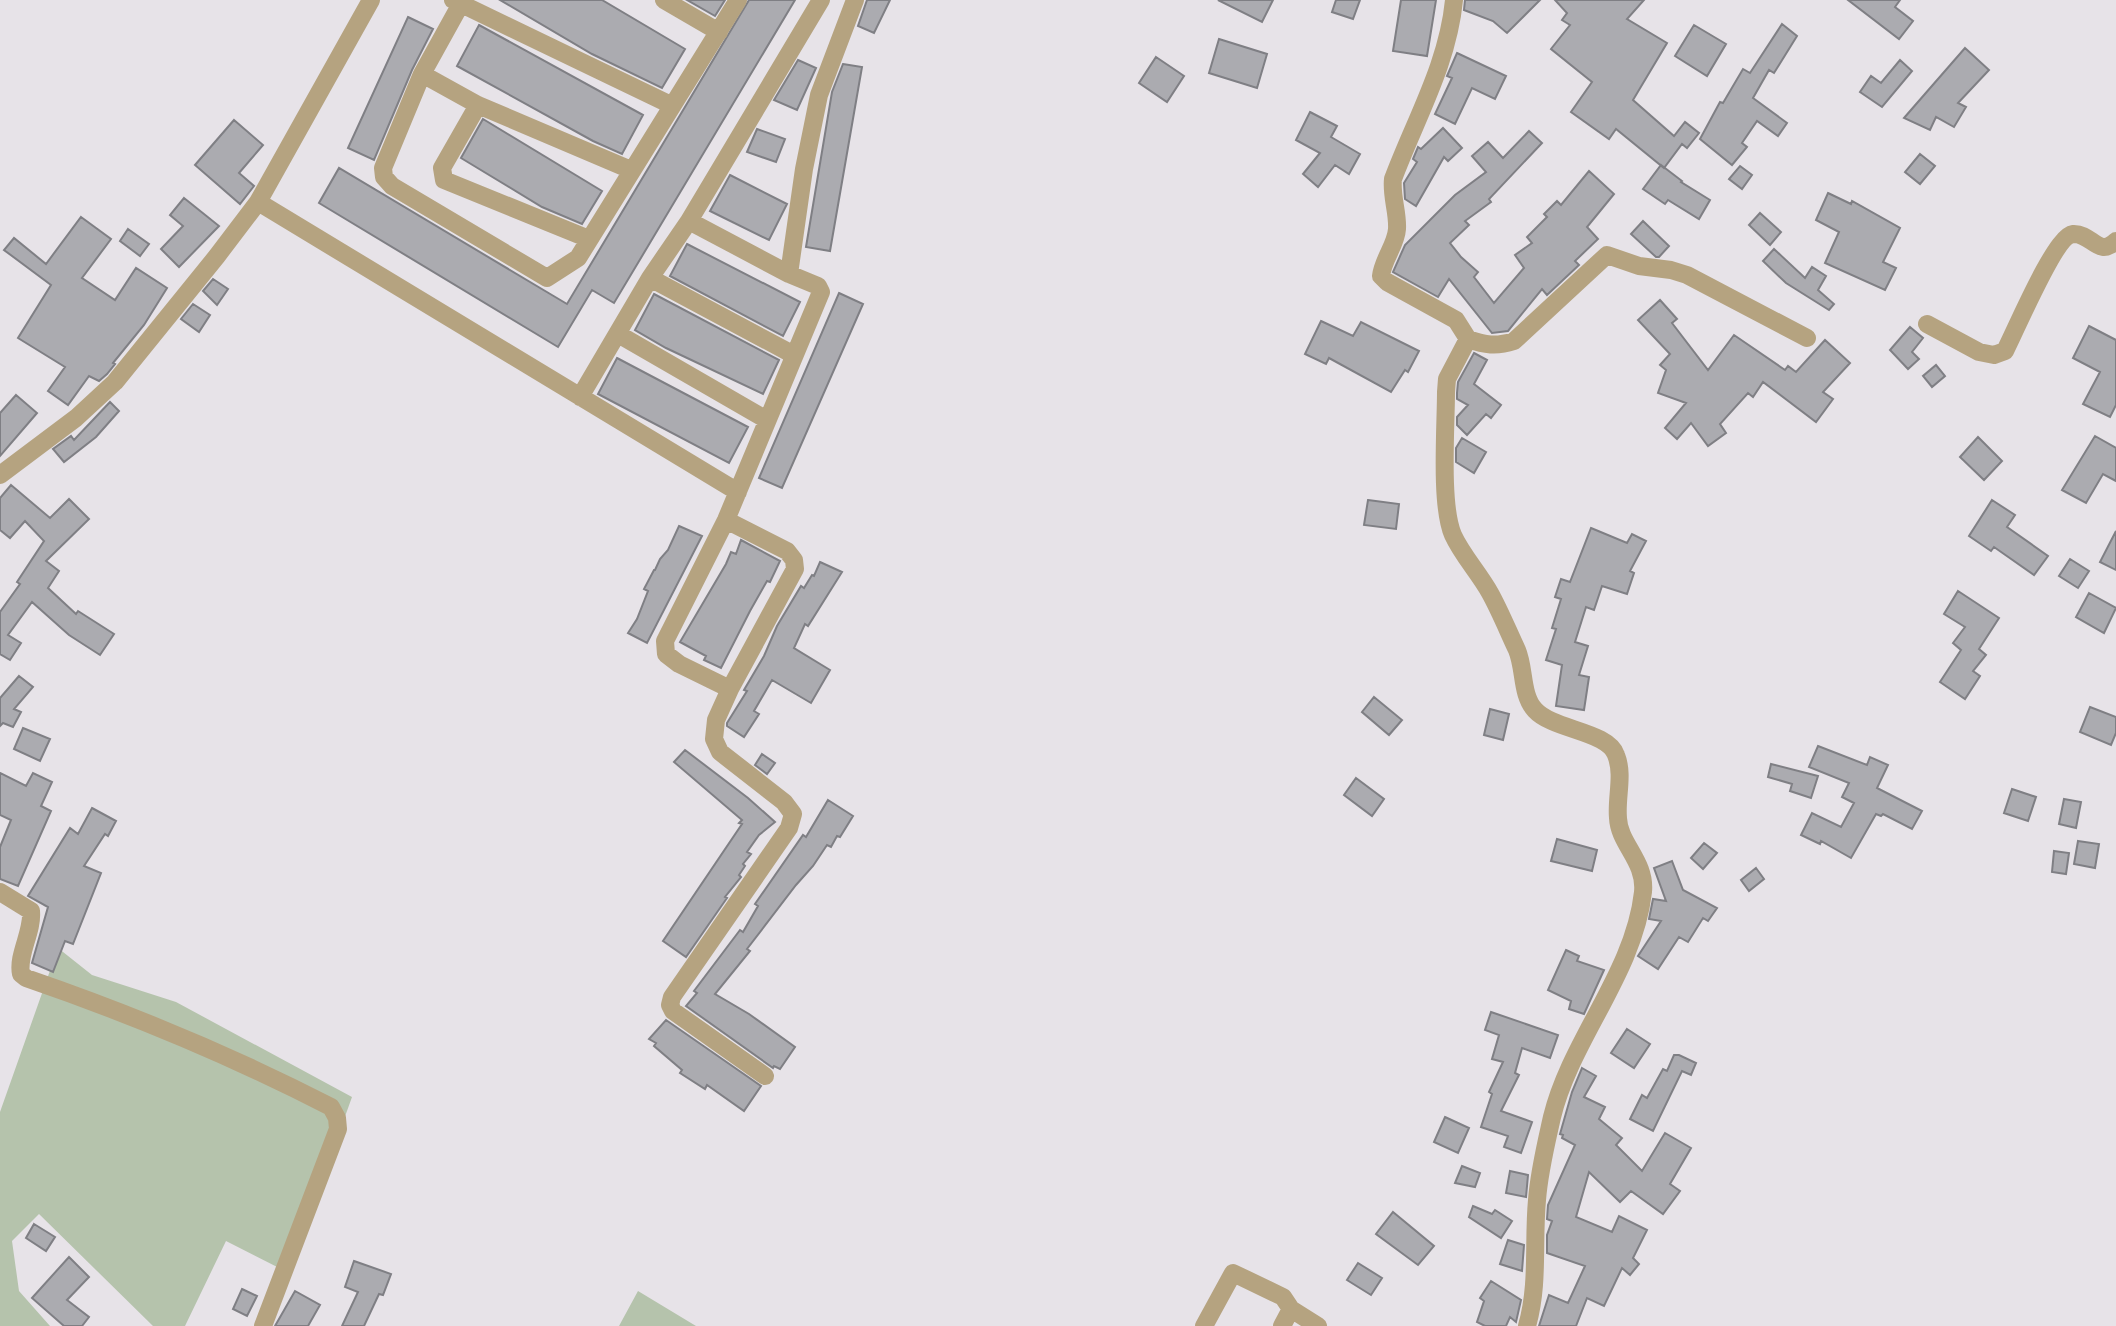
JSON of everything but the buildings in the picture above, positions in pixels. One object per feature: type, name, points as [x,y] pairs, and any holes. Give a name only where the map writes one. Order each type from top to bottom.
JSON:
[{"type":"street","points":[[0,475],[76,418],[115,382],[258,202],[371,0]]},
{"type":"street","points":[[664,0],[719,32]]},
{"type":"street","points":[[671,105],[459,1],[422,74],[383,168],[384,177],[392,186],[547,278],[578,258],[738,0]]},
{"type":"street","points":[[580,397],[821,0]]},
{"type":"street","points":[[789,274],[804,169],[819,95],[855,0]]},
{"type":"street","points":[[1454,0],[1446,42],[1434,81],[1393,179],[1391,190],[1397,231],[1382,268],[1381,276],[1387,282],[1457,320],[1468,339],[1486,346],[1501,345],[1514,341],[1607,255],[1639,266],[1687,275],[1807,338]]},
{"type":"street","points":[[422,74],[478,105],[631,170]]},
{"type":"street","points":[[478,105],[442,168],[444,180],[589,239]]},
{"type":"street","points":[[258,202],[738,492]]},
{"type":"street","points":[[689,220],[789,274],[818,286],[821,292],[726,520],[665,641],[666,654],[679,664],[730,689]]},
{"type":"street","points":[[1927,324],[1979,352],[1994,355],[2005,351],[2037,284],[2064,238],[2074,234],[2084,236],[2103,248],[2116,241]]},
{"type":"street","points":[[650,278],[794,355]]},
{"type":"street","points":[[618,334],[767,420]]},
{"type":"street","points":[[1468,339],[1447,379],[1447,512],[1453,535],[1490,593],[1518,654],[1526,694],[1533,709],[1545,719],[1603,741],[1616,752],[1620,770],[1618,820],[1642,873],[1643,891],[1634,926],[1611,986],[1559,1091],[1552,1118],[1537,1199],[1536,1277],[1533,1307],[1527,1326]]},
{"type":"street","points":[[726,520],[788,551],[794,560],[795,569],[730,689],[716,720],[714,739],[720,752],[784,803],[793,814],[789,828],[672,997],[670,1005],[673,1012],[765,1076]]},
{"type":"street","points":[[0,892],[31,911],[29,935],[19,967],[26,978],[163,1028],[234,1058],[331,1107],[337,1118],[338,1129],[263,1326]]},
{"type":"street","points":[[1204,1326],[1233,1273],[1283,1297],[1291,1309],[1318,1326]]},
{"type":"street","points":[[1282,1326],[1291,1309]]},
{"type":"green space","points":[[58,948],[92,975],[176,1002],[352,1097],[289,1273],[226,1241],[185,1326],[153,1326],[39,1214],[12,1241],[19,1291],[50,1326],[0,1326],[0,1112]]},
{"type":"green space","points":[[638,1291],[696,1326],[619,1326]]}]
